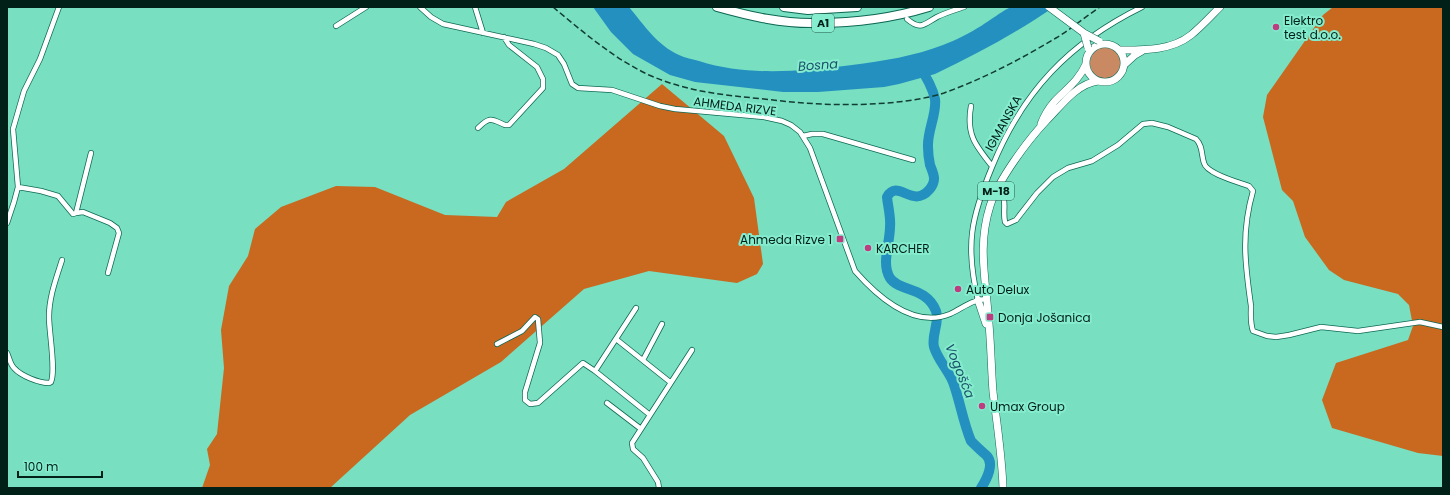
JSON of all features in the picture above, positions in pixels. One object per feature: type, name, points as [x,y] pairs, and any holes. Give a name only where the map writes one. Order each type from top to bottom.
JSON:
[{"type":"highway","name":"A1","points":[[717,7],[763,18],[816,23],[857,21],[906,14],[929,7]]},
{"type":"highway","name":"A1","points":[[784,7],[808,10],[856,7]]},
{"type":"main road","points":[[1049,7],[1084,33],[1102,43]]},
{"type":"main road","name":"M-18","points":[[1102,43],[1119,50],[1144,50],[1169,46],[1191,35],[1220,7]]},
{"type":"main road","points":[[1084,33],[1088,52],[1102,43]]},
{"type":"main road","points":[[1119,50],[1122,55],[1124,65]]},
{"type":"main road","name":"M-18","points":[[1003,488],[1002,463],[992,378],[990,334],[983,265],[983,243],[987,216],[997,189],[1018,156],[1039,128],[1079,88],[1091,82],[1115,80],[1123,71],[1124,65],[1135,55],[1144,50]]},
{"type":"main road","name":"M-18","points":[[1039,128],[1049,108],[1080,76],[1086,64],[1088,52]]},
{"type":"main road","points":[[1086,64],[1090,74],[1098,81]]},
{"type":"main road","points":[[978,300],[990,334]]},
{"type":"street","points":[[7,223],[18,187],[13,129],[24,91],[40,59],[58,7]]},
{"type":"street","points":[[336,26],[366,7]]},
{"type":"street","name":"AHMEDA RIZVE","points":[[420,7],[431,17],[443,24],[546,48],[558,55],[564,64],[572,84],[578,88],[612,90],[660,106],[675,109],[764,117],[782,121],[791,125],[800,132],[810,148],[855,271],[868,285],[897,307],[912,315],[933,317],[943,316],[978,300],[987,299]]},
{"type":"street","points":[[475,7],[483,33]]},
{"type":"street","points":[[907,19],[913,24],[925,25],[937,17],[964,7]]},
{"type":"street","name":"IGMANSKA","points":[[978,300],[970,254],[972,230],[978,204],[992,166],[1013,122],[1030,97],[1050,72],[1078,46],[1101,29],[1142,7]]},
{"type":"street","points":[[478,128],[486,120],[491,119],[497,120],[505,126],[509,125],[542,88],[543,79],[537,67],[509,45],[504,37]]},
{"type":"street","points":[[972,106],[969,120],[972,136],[992,166]]},
{"type":"street","points":[[997,189],[1002,193],[1004,200],[1005,222],[1010,224],[1016,220],[1052,177],[1062,171],[1092,162],[1118,145],[1143,124],[1152,123],[1168,126],[1196,139],[1199,142],[1202,147],[1204,162],[1209,170],[1249,186],[1253,191],[1248,209],[1244,247],[1252,331],[1267,336],[1276,337],[1321,327],[1358,331],[1420,322],[1443,327]]},
{"type":"street","points":[[803,136],[823,134],[913,160]]},
{"type":"street","points":[[76,213],[91,153]]},
{"type":"street","points":[[18,187],[58,196],[73,214],[83,212],[118,228],[108,273]]},
{"type":"street","points":[[7,353],[13,367],[19,372],[45,383],[49,384],[51,382],[50,301],[62,260]]},
{"type":"street","points":[[595,371],[636,308]]},
{"type":"street","points":[[497,344],[522,331],[536,317],[538,318],[540,343],[525,392],[525,400],[530,404],[538,403],[583,363],[650,415]]},
{"type":"street","points":[[642,360],[662,324]]},
{"type":"street","points":[[616,339],[670,382]]},
{"type":"street","points":[[659,488],[658,482],[643,458],[633,449],[632,442],[692,350]]},
{"type":"street","points":[[607,402],[641,429]]},
{"type":"shaded area","points":[[1333,7],[1443,7],[1443,456],[1418,453],[1332,428],[1322,400],[1336,363],[1408,340],[1413,326],[1409,305],[1398,294],[1344,280],[1329,270],[1305,237],[1293,201],[1282,190],[1263,117],[1267,95],[1323,15]]},
{"type":"shaded area","points":[[1103,47],[1109,47],[1119,54],[1122,63],[1121,69],[1115,76],[1109,79],[1103,79],[1093,72],[1090,66],[1090,60],[1097,50]]},
{"type":"shaded area","points":[[662,84],[724,136],[754,198],[763,264],[757,274],[737,283],[649,271],[584,289],[501,362],[410,415],[330,488],[202,488],[210,465],[207,449],[217,434],[224,368],[221,330],[229,286],[248,256],[255,229],[281,207],[336,186],[375,187],[445,215],[497,217],[506,202],[564,169]]},
{"type":"water","points":[[593,7],[629,7],[657,40],[671,51],[684,57],[718,66],[737,69],[756,71],[794,71],[852,65],[910,55],[932,49],[958,39],[977,29],[1001,12],[1012,7],[1054,7],[996,43],[935,74],[884,87],[818,92],[783,92],[695,82],[670,75],[633,54],[611,32]]},
{"type":"waterway","name":"Vogošća","points":[[919,66],[928,81],[935,99],[935,111],[928,141],[930,163],[934,175],[934,181],[932,187],[923,195],[911,196],[901,191],[896,191],[891,192],[887,197],[890,216],[890,233],[886,266],[887,272],[894,282],[926,297],[932,303],[936,311],[937,320],[933,342],[934,347],[953,382],[971,441],[989,458],[990,467],[988,476],[981,488]]},
{"type":"railway","points":[[553,7],[611,53],[623,61],[663,81],[706,92],[734,96],[800,103],[853,105],[888,103],[930,97],[959,87],[1002,68],[1043,46],[1100,7]]},
{"type":"place","name":"Elektro test d.o.o.","points":[[1276,27]]},
{"type":"place","name":"Ahmeda Rizve 1","points":[[840,239]]},
{"type":"place","name":"KARCHER","points":[[868,248]]},
{"type":"place","name":"Auto Delux","points":[[958,289]]},
{"type":"place","name":"Donja Jošanica","points":[[990,317]]},
{"type":"place","name":"Umax Group","points":[[982,406]]},
{"type":"water label","name":"Bosna","points":[[818,65]]}]
